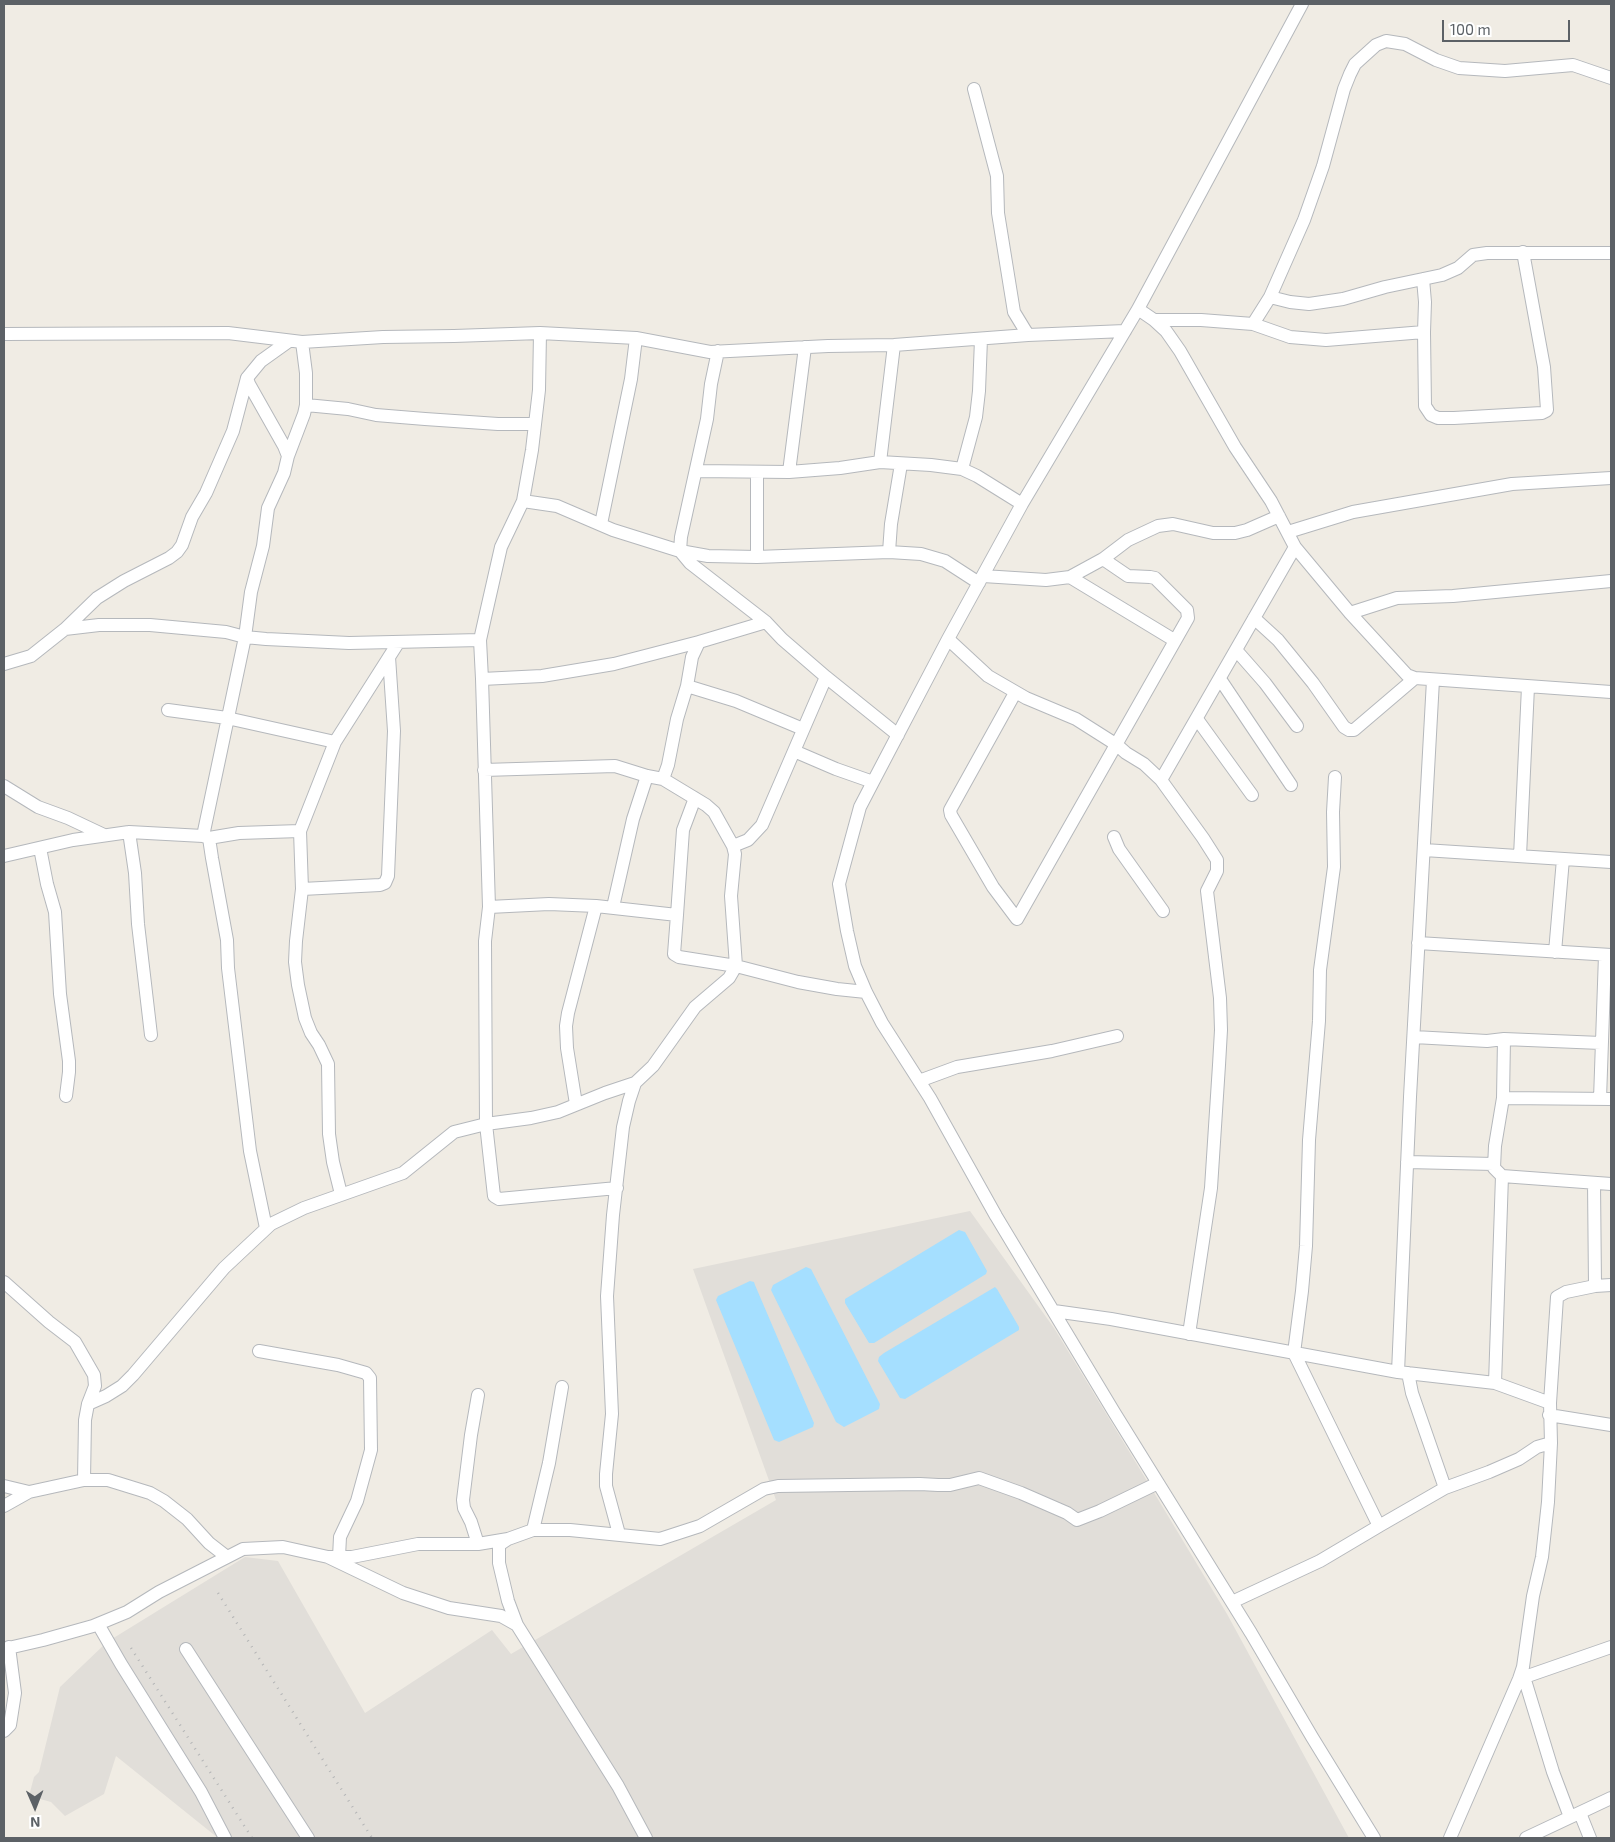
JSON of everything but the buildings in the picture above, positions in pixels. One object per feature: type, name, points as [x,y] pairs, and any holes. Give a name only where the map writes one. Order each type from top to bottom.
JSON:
[{"type":"street","points":[[1302,4],[1138,309],[1022,504],[948,639],[860,807],[839,884],[855,966],[866,992],[895,1044],[919,1081],[996,1216],[1374,1838]]},
{"type":"street","points":[[1253,324],[1270,297],[1304,220],[1320,175],[1350,74],[1355,64],[1376,45],[1386,41],[1405,44],[1436,60],[1459,68],[1505,72],[1574,65],[1611,78]]},
{"type":"street","points":[[974,89],[997,176],[998,212],[1014,312],[1028,335]]},
{"type":"street","points":[[1423,279],[1425,302],[1425,406],[1431,415],[1438,418],[1454,418],[1542,413],[1547,410],[1544,367],[1523,252]]},
{"type":"street","points":[[1270,297],[1309,304],[1343,299],[1452,271],[1473,256],[1487,253],[1611,253]]},
{"type":"street","points":[[1138,309],[1166,331],[1180,351],[1235,447],[1271,501],[1295,547],[1350,613],[1407,675],[1433,680],[1611,692]]},
{"type":"street","points":[[1154,320],[1201,320],[1253,324],[1290,337],[1326,340],[1424,332]]},
{"type":"street","points":[[4,334],[228,333],[302,342],[382,337],[540,333],[636,338],[710,352],[894,345],[1028,335],[1125,331]]},
{"type":"street","points":[[540,333],[539,390],[523,501],[501,547],[480,640],[489,907],[486,941],[486,1124],[496,1198],[617,1188]]},
{"type":"street","points":[[601,524],[631,379],[636,338]]},
{"type":"street","points":[[962,469],[976,418],[980,390],[981,339]]},
{"type":"street","points":[[4,664],[31,656],[65,629],[97,598],[124,581],[170,558],[177,552],[182,545],[192,517],[206,493],[233,431],[247,378],[261,361],[289,341]]},
{"type":"street","points":[[266,1228],[250,1151],[228,968],[227,940],[212,858],[206,837],[227,718],[245,637],[251,592],[263,546],[268,508],[284,473],[306,405],[306,372],[302,342]]},
{"type":"street","points":[[880,462],[894,345]]},
{"type":"street","points":[[788,472],[805,347]]},
{"type":"street","points":[[718,351],[710,391],[707,419],[681,537],[680,551],[690,563],[766,622],[782,639],[826,677],[898,735]]},
{"type":"street","points":[[247,378],[288,456]]},
{"type":"street","points":[[306,405],[406,417],[498,424],[535,424]]},
{"type":"street","points":[[696,471],[788,472],[840,468],[880,462],[962,469],[977,476],[1022,504]]},
{"type":"street","points":[[889,552],[891,524],[901,464]]},
{"type":"street","points":[[757,472],[757,557]]},
{"type":"street","points":[[1288,532],[1353,512],[1512,484],[1611,478]]},
{"type":"street","points":[[523,501],[557,506],[613,530],[680,551],[708,556],[757,557],[889,552],[934,556],[981,580],[1046,580],[1070,577],[1104,559],[1128,540],[1158,526],[1173,524],[1213,532],[1235,533],[1247,530],[1279,516]]},
{"type":"street","points":[[1162,780],[1295,547]]},
{"type":"street","points":[[1015,693],[950,810],[951,815],[993,887],[1017,918],[1188,618],[1187,610],[1156,578],[1150,576],[1128,576],[1104,559]]},
{"type":"street","points":[[1070,577],[1174,640]]},
{"type":"street","points":[[1350,613],[1397,598],[1453,596],[1611,581]]},
{"type":"street","points":[[1254,618],[1278,640],[1313,683],[1344,727],[1349,730],[1354,730],[1415,678]]},
{"type":"street","points":[[482,680],[542,676],[614,664],[766,622]]},
{"type":"street","points":[[65,629],[99,625],[150,625],[226,632],[245,637],[349,643],[480,640]]},
{"type":"street","points":[[948,639],[988,676],[1015,693],[1076,719],[1117,744],[1162,780],[1212,852],[1218,866],[1207,891],[1220,998],[1221,1030],[1215,1137],[1207,1216],[1189,1334]]},
{"type":"street","points":[[663,780],[687,686],[692,657],[699,642]]},
{"type":"street","points":[[341,1194],[333,1162],[329,1134],[328,1064],[319,1045],[311,1034],[305,1018],[295,962],[302,889],[300,831],[335,742],[398,643]]},
{"type":"street","points":[[1236,650],[1265,683],[1297,726]]},
{"type":"street","points":[[302,889],[380,885],[385,883],[388,876],[394,731],[389,657]]},
{"type":"street","points":[[733,846],[748,840],[762,825],[826,677]]},
{"type":"street","points":[[1220,679],[1291,785]]},
{"type":"street","points":[[1433,680],[1407,1162],[1403,1372],[1444,1488]]},
{"type":"street","points":[[687,686],[736,701],[803,729]]},
{"type":"street","points":[[1520,856],[1528,687]]},
{"type":"street","points":[[168,710],[227,718],[335,742]]},
{"type":"street","points":[[1197,718],[1252,795]]},
{"type":"street","points":[[794,751],[873,782]]},
{"type":"street","points":[[484,770],[614,766],[663,780],[695,798],[714,812],[733,846],[735,859],[732,896],[736,966],[729,978],[695,1007],[653,1066],[635,1084],[623,1127],[612,1225],[607,1296],[612,1414],[606,1474],[608,1495],[619,1534]]},
{"type":"street","points":[[613,908],[633,819],[647,776]]},
{"type":"street","points":[[1335,777],[1333,812],[1334,867],[1320,970],[1319,1021],[1309,1150],[1306,1246],[1294,1353],[1380,1526]]},
{"type":"street","points":[[4,786],[38,807],[68,818],[104,835]]},
{"type":"street","points":[[695,798],[683,830],[674,954],[679,957],[736,966],[798,982],[866,992]]},
{"type":"street","points":[[4,856],[104,835],[129,832],[206,837],[239,833],[300,831]]},
{"type":"street","points":[[129,832],[135,873],[138,924],[151,1035]]},
{"type":"street","points":[[1114,837],[1119,849],[1163,912]]},
{"type":"street","points":[[40,848],[55,912],[60,994],[69,1067],[66,1096]]},
{"type":"street","points":[[1424,850],[1611,862]]},
{"type":"street","points":[[1555,952],[1563,859]]},
{"type":"street","points":[[489,907],[548,904],[596,906],[677,915]]},
{"type":"street","points":[[576,1104],[567,1048],[566,1026],[596,906]]},
{"type":"street","points":[[1418,943],[1608,955],[1601,1043],[1606,1099],[1503,1098]]},
{"type":"street","points":[[919,1081],[956,1067],[1067,1048],[1117,1036]]},
{"type":"street","points":[[1414,1037],[1487,1041],[1504,1039],[1601,1043]]},
{"type":"street","points":[[1504,1039],[1503,1098],[1495,1146],[1494,1168],[1502,1176],[1611,1184]]},
{"type":"street","points":[[88,1404],[122,1386],[224,1268],[266,1228],[304,1208],[403,1173],[454,1132],[486,1124],[558,1112],[635,1084]]},
{"type":"street","points":[[1407,1162],[1494,1164]]},
{"type":"street","points":[[1496,1383],[1502,1176]]},
{"type":"street","points":[[1594,1183],[1595,1286]]},
{"type":"street","points":[[4,1282],[49,1322],[75,1342],[94,1375],[96,1386],[88,1404],[84,1433],[84,1480]]},
{"type":"street","points":[[1590,1838],[1575,1815],[1553,1772],[1522,1678],[1522,1667],[1533,1596],[1542,1557],[1548,1502],[1551,1443],[1549,1409],[1557,1297],[1562,1292],[1611,1285]]},
{"type":"street","points":[[1054,1311],[1111,1319],[1403,1372],[1496,1383],[1549,1409],[1611,1425]]},
{"type":"street","points":[[259,1351],[338,1365],[366,1373],[370,1378],[371,1450],[357,1501],[340,1537],[334,1557]]},
{"type":"street","points":[[533,1530],[549,1463],[562,1387]]},
{"type":"street","points":[[478,1395],[470,1435],[463,1500],[464,1508],[472,1522],[478,1544]]},
{"type":"street","points":[[1232,1602],[1320,1561],[1444,1488],[1489,1472],[1519,1459],[1537,1447],[1551,1443]]},
{"type":"street","points":[[4,1731],[10,1725],[15,1693],[6,1648],[43,1640],[98,1624],[126,1612],[159,1592],[243,1550],[283,1547],[334,1557],[352,1557],[418,1544],[478,1544],[508,1539],[533,1530],[570,1530],[660,1539],[700,1526],[764,1489],[778,1486],[950,1485],[979,1478],[1022,1493],[1077,1520],[1158,1483]]},
{"type":"street","points":[[4,1506],[29,1492],[84,1480],[108,1480],[143,1491],[164,1501],[227,1557]]},
{"type":"street","points":[[4,1486],[29,1492]]},
{"type":"street","points":[[508,1539],[499,1545],[499,1563],[508,1601],[517,1625],[618,1786],[646,1838]]},
{"type":"street","points":[[334,1557],[403,1593],[449,1608],[501,1616],[517,1625]]},
{"type":"street","points":[[98,1624],[201,1792],[225,1838]]},
{"type":"street","points":[[1450,1838],[1522,1678],[1611,1647]]},
{"type":"street","points":[[186,1649],[308,1838]]},
{"type":"street","points":[[1526,1838],[1611,1798]]},
{"type":"shaded area","points":[[970,1211],[1054,1328],[1141,1471],[1227,1614],[1349,1838],[218,1838],[116,1756],[104,1794],[65,1816],[51,1802],[29,1796],[34,1777],[39,1772],[60,1687],[107,1642],[245,1557],[278,1561],[365,1713],[492,1630],[511,1654],[776,1500],[693,1269]]},
{"type":"water","points":[[959,1230],[965,1232],[987,1271],[986,1274],[874,1343],[869,1343],[845,1303],[845,1299]]},
{"type":"water","points":[[806,1267],[811,1269],[880,1404],[879,1409],[844,1427],[836,1422],[771,1290],[773,1285]]},
{"type":"water","points":[[750,1281],[754,1282],[814,1423],[813,1427],[779,1442],[774,1440],[716,1300],[718,1296]]},
{"type":"water","points":[[995,1287],[1019,1330],[905,1399],[900,1398],[878,1361],[879,1357]]},
{"type":"railway","points":[[218,1593],[372,1838]]},
{"type":"railway","points":[[131,1648],[252,1838]]}]
